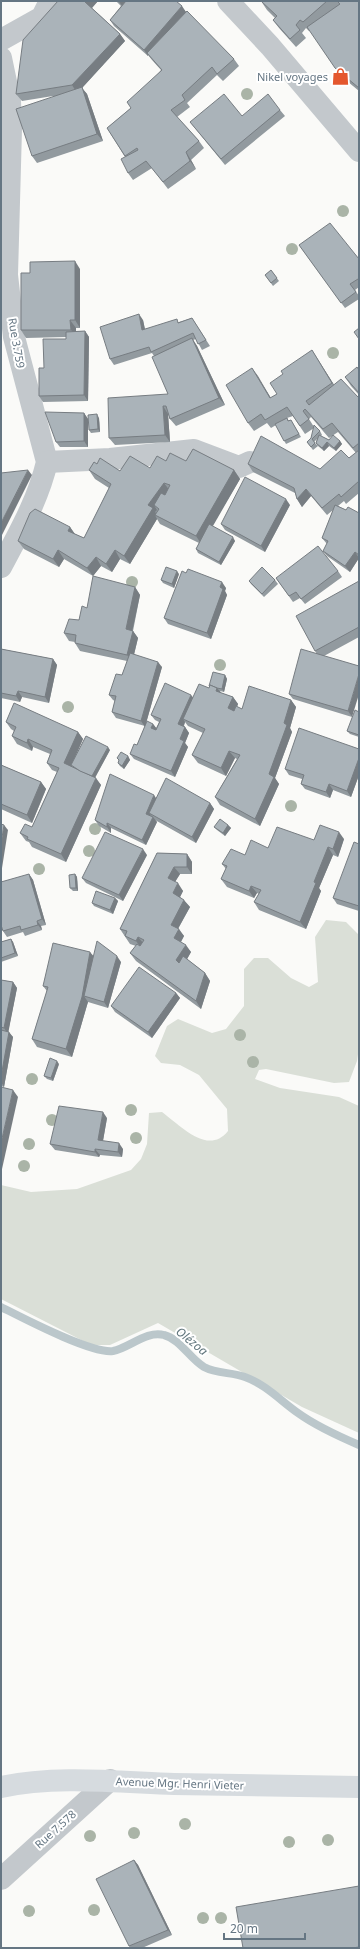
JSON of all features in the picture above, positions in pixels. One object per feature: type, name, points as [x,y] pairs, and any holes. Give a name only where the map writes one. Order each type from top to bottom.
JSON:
[{"type":"main road","name":"Avenue Mgr. Henri Vieter","points":[[1,1787],[18,1783],[110,1780],[172,1784],[359,1787]]},
{"type":"street","points":[[1,40],[42,17],[50,1]]},
{"type":"street","points":[[231,2],[359,151]]},
{"type":"street","name":"Rue 3.759","points":[[1,58],[10,100],[11,129],[7,275],[14,337],[47,462],[43,480],[35,499],[1,567]]},
{"type":"street","points":[[47,462],[110,459],[194,450],[239,467],[250,462]]},
{"type":"street","name":"Rue 7.578","points":[[1,1878],[110,1780]]},
{"type":"shaded area","points":[[326,920],[346,922],[359,935],[359,1047],[357,1061],[349,1082],[334,1083],[266,1069],[259,1070],[255,1079],[280,1088],[339,1097],[359,1106],[359,1433],[302,1407],[158,1323],[110,1345],[91,1345],[1,1299],[1,1185],[31,1192],[77,1189],[131,1170],[141,1159],[147,1144],[149,1113],[162,1112],[186,1131],[203,1140],[212,1141],[220,1138],[228,1131],[227,1109],[199,1075],[180,1065],[161,1063],[155,1056],[167,1026],[178,1019],[212,1033],[226,1029],[244,1006],[244,969],[254,958],[268,958],[291,978],[309,987],[318,982],[315,937]]},
{"type":"building","points":[[58,1],[86,1],[85,2],[120,34],[72,85],[16,94],[23,40]]},
{"type":"building","points":[[126,1],[176,1],[182,6],[144,50],[110,20]]},
{"type":"building","points":[[261,1],[327,1],[303,22],[300,20],[296,25],[300,30],[290,39],[273,20],[277,16]]},
{"type":"building","points":[[337,1],[359,1],[359,88],[335,68],[307,27],[340,4]]},
{"type":"building","points":[[187,11],[234,59],[217,74],[212,67],[182,95],[185,100],[171,110],[199,141],[186,152],[190,161],[163,182],[146,161],[128,173],[121,159],[138,150],[137,148],[125,156],[107,128],[131,108],[127,102],[162,70],[147,53]]},
{"type":"building","points":[[82,87],[97,134],[32,156],[16,109]]},
{"type":"building","points":[[224,94],[242,116],[268,94],[280,110],[221,159],[190,122]]},
{"type":"building","points":[[330,223],[359,259],[359,280],[358,279],[350,284],[356,292],[341,303],[299,245]]},
{"type":"building","points":[[75,261],[75,320],[70,320],[71,330],[21,330],[21,273],[30,273],[30,262]]},
{"type":"building","points":[[271,270],[277,278],[271,283],[265,275]]},
{"type":"building","points":[[139,314],[142,330],[177,319],[178,323],[192,318],[206,340],[198,344],[193,333],[151,352],[149,347],[110,359],[100,327]]},
{"type":"building","points":[[359,328],[359,339],[354,332]]},
{"type":"building","points":[[85,331],[84,395],[39,396],[39,368],[44,368],[43,339],[66,339],[66,332]]},
{"type":"building","points":[[192,338],[219,398],[170,419],[166,406],[163,406],[165,435],[109,438],[108,398],[168,394],[152,357]]},
{"type":"building","points":[[312,350],[332,383],[306,401],[309,405],[341,379],[358,397],[359,396],[359,443],[353,448],[332,423],[323,429],[305,409],[303,411],[309,419],[300,426],[287,407],[265,420],[261,414],[248,423],[226,385],[252,368],[270,398],[277,394],[270,383],[283,374],[281,371]]},
{"type":"building","points":[[357,367],[359,370],[359,393],[345,377]]},
{"type":"building","points":[[45,412],[84,413],[84,441],[56,442]]},
{"type":"building","points":[[97,414],[98,429],[89,430],[88,415]]},
{"type":"building","points":[[287,418],[288,421],[291,420],[299,434],[284,441],[275,424]]},
{"type":"building","points":[[314,425],[320,431],[312,439],[315,443],[311,447],[307,442],[311,438]]},
{"type":"building","points":[[319,435],[329,440],[333,435],[340,441],[334,448],[327,442],[322,448],[316,443]]},
{"type":"building","points":[[261,436],[320,469],[341,450],[349,458],[359,450],[359,481],[341,497],[339,494],[322,508],[306,489],[297,499],[294,488],[248,464]]},
{"type":"building","points":[[193,449],[234,470],[196,536],[155,515],[159,509],[154,505],[161,493],[165,495],[170,485],[164,483],[148,505],[153,508],[124,556],[115,550],[106,564],[96,557],[87,568],[58,550],[53,559],[18,541],[30,513],[35,509],[70,527],[68,531],[84,538],[111,484],[89,470],[94,462],[97,464],[100,458],[120,471],[130,456],[150,468],[157,456],[166,461],[170,453],[186,461]]},
{"type":"building","points":[[28,470],[1,523],[1,473]]},
{"type":"building","points":[[245,477],[286,499],[261,546],[221,524]]},
{"type":"building","points":[[335,505],[346,510],[348,507],[359,513],[359,555],[355,552],[345,566],[323,551],[328,541],[322,538]]},
{"type":"building","points":[[209,524],[233,537],[219,562],[196,549]]},
{"type":"building","points":[[318,546],[338,571],[301,599],[296,592],[289,596],[276,578]]},
{"type":"building","points":[[166,567],[177,571],[172,584],[161,580]]},
{"type":"building","points":[[262,567],[275,580],[262,594],[249,581]]},
{"type":"building","points":[[188,569],[222,582],[220,587],[223,589],[207,633],[164,618],[182,571],[186,573]]},
{"type":"building","points":[[93,576],[135,587],[126,629],[133,631],[127,655],[75,643],[76,635],[64,633],[69,619],[79,620],[82,606],[87,608]]},
{"type":"building","points":[[359,581],[359,627],[315,651],[296,616]]},
{"type":"building","points":[[1,649],[53,659],[45,697],[18,691],[16,696],[1,693]]},
{"type":"building","points":[[301,649],[359,666],[359,674],[348,711],[289,694]]},
{"type":"building","points":[[130,653],[158,662],[141,721],[112,712],[116,696],[109,695],[116,674],[122,675]]},
{"type":"building","points":[[213,672],[225,675],[222,689],[209,686]]},
{"type":"building","points":[[165,683],[191,695],[178,724],[185,727],[180,739],[184,741],[171,771],[130,754],[134,744],[137,745],[147,721],[153,724],[151,728],[156,730],[161,719],[151,715]]},
{"type":"building","points":[[199,684],[209,688],[210,685],[217,688],[216,691],[233,697],[228,708],[234,711],[236,706],[242,709],[249,686],[291,700],[284,723],[287,725],[269,774],[274,777],[255,819],[215,797],[240,755],[229,751],[221,768],[192,755],[205,729],[183,719]]},
{"type":"building","points":[[14,703],[78,732],[64,763],[96,778],[61,854],[27,839],[28,837],[20,833],[25,824],[32,827],[59,768],[47,763],[52,750],[28,739],[27,743],[12,736],[16,727],[6,722]]},
{"type":"building","points":[[355,710],[359,712],[359,735],[347,731]]},
{"type":"building","points":[[299,728],[359,749],[359,758],[347,791],[329,784],[326,792],[301,784],[304,775],[285,769]]},
{"type":"building","points":[[86,736],[108,747],[92,776],[71,765]]},
{"type":"building","points":[[121,752],[128,756],[122,766],[118,763],[119,760],[117,758]]},
{"type":"building","points":[[1,765],[41,782],[27,815],[1,804]]},
{"type":"building","points":[[110,774],[154,795],[146,814],[153,817],[142,840],[107,823],[107,827],[95,820]]},
{"type":"building","points":[[166,778],[210,803],[192,837],[149,813]]},
{"type":"building","points":[[220,819],[228,825],[223,833],[214,827]]},
{"type":"building","points":[[1,824],[4,825],[1,844]]},
{"type":"building","points":[[320,825],[339,832],[333,849],[328,847],[314,882],[316,883],[300,922],[254,902],[261,890],[251,886],[249,891],[221,879],[227,866],[222,864],[231,849],[245,855],[251,840],[268,848],[277,827],[314,840]]},
{"type":"building","points":[[105,832],[143,849],[119,895],[82,878]]},
{"type":"building","points":[[354,842],[359,844],[359,906],[333,898]]},
{"type":"building","points":[[157,853],[187,854],[187,867],[174,867],[168,878],[178,883],[173,893],[184,900],[171,925],[179,929],[174,938],[186,945],[176,960],[179,963],[183,956],[205,973],[196,1001],[130,953],[137,944],[140,946],[144,940],[138,937],[136,941],[125,936],[127,931],[120,929]]},
{"type":"building","points":[[29,874],[42,919],[37,921],[38,925],[21,930],[20,926],[3,931],[1,925],[1,882]]},
{"type":"building","points":[[75,874],[76,888],[70,888],[69,875]]},
{"type":"building","points":[[96,891],[115,898],[110,910],[92,903]]},
{"type":"building","points":[[11,939],[15,953],[1,958],[1,942]]},
{"type":"building","points":[[97,941],[117,956],[104,1002],[84,996]]},
{"type":"building","points":[[53,943],[90,952],[82,997],[66,1049],[32,1039],[48,987],[43,986]]},
{"type":"building","points":[[139,967],[176,993],[148,1032],[111,1006]]},
{"type":"building","points":[[1,980],[13,982],[4,1028],[1,1027]]},
{"type":"building","points":[[1,1030],[9,1032],[1,1077]]},
{"type":"building","points":[[50,1058],[57,1061],[51,1078],[44,1076]]},
{"type":"building","points":[[1,1087],[13,1090],[1,1143]]},
{"type":"building","points":[[59,1106],[103,1112],[98,1140],[119,1143],[118,1152],[95,1149],[95,1152],[50,1144]]},
{"type":"building","points":[[134,1860],[168,1930],[129,1946],[96,1879]]},
{"type":"building","points":[[359,1886],[359,1947],[243,1948],[236,1907]]},
{"type":"waterway","name":"Olézoa","points":[[1,1307],[40,1327],[89,1347],[103,1350],[113,1351],[151,1335],[158,1334],[170,1337],[204,1367],[214,1371],[240,1375],[252,1380],[266,1388],[312,1422],[359,1445]]},
{"type":"place","name":"Nikel voyages","points":[[341,76]]}]
